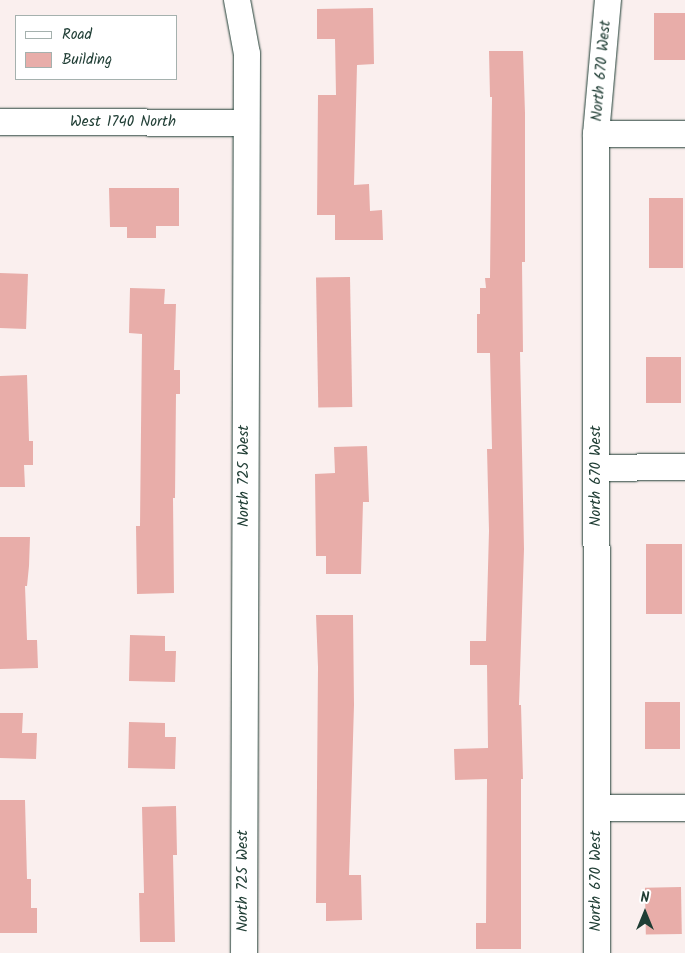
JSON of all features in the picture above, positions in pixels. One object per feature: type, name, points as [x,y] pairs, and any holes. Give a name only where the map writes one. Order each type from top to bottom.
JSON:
[{"type":"street","name":"North 725 West","points":[[236,0],[247,54],[244,953]]},
{"type":"street","name":"North 670 West","points":[[597,953],[596,134],[608,0]]},
{"type":"street","name":"West 1740 North","points":[[0,122],[246,123]]},
{"type":"street","points":[[596,134],[685,134]]},
{"type":"street","points":[[597,468],[685,468]]},
{"type":"street","points":[[597,808],[685,808]]},
{"type":"building","points":[[373,8],[374,64],[357,65],[354,185],[369,184],[370,211],[382,210],[383,240],[335,240],[335,215],[317,215],[318,95],[336,95],[335,39],[317,39],[317,9]]},
{"type":"building","points":[[654,13],[685,13],[685,60],[654,60]]},
{"type":"building","points":[[489,51],[523,51],[525,262],[522,262],[523,352],[520,352],[524,549],[519,705],[521,705],[523,779],[521,779],[521,949],[476,949],[476,923],[486,923],[487,779],[455,780],[454,749],[488,748],[487,665],[470,665],[470,641],[486,641],[489,531],[487,449],[492,449],[490,353],[477,353],[477,314],[480,314],[480,288],[486,288],[485,278],[490,278],[492,97],[490,97]]},
{"type":"building","points":[[109,188],[179,188],[179,226],[156,226],[156,238],[127,238],[127,227],[110,227]]},
{"type":"building","points":[[649,198],[683,198],[683,268],[649,268]]},
{"type":"building","points":[[0,273],[28,274],[26,329],[0,328]]},
{"type":"building","points":[[350,277],[352,407],[318,408],[316,278]]},
{"type":"building","points":[[130,288],[165,289],[164,304],[176,304],[174,370],[180,370],[180,394],[176,394],[175,498],[173,498],[174,593],[137,594],[136,526],[140,526],[142,334],[129,333]]},
{"type":"building","points":[[646,357],[681,357],[681,403],[646,403]]},
{"type":"building","points":[[27,375],[29,441],[33,441],[33,465],[24,465],[25,487],[0,487],[0,376]]},
{"type":"building","points":[[367,446],[369,502],[363,502],[361,574],[326,574],[326,556],[316,556],[315,474],[335,473],[334,447]]},
{"type":"building","points":[[0,537],[30,537],[27,586],[25,586],[27,640],[37,640],[38,668],[0,669]]},
{"type":"building","points":[[646,544],[682,544],[682,614],[646,614]]},
{"type":"building","points":[[316,615],[353,615],[354,705],[349,875],[361,875],[362,920],[326,921],[326,903],[316,903],[318,667]]},
{"type":"building","points":[[130,635],[165,636],[165,651],[176,651],[175,682],[129,681]]},
{"type":"building","points":[[645,702],[680,702],[680,749],[645,749]]},
{"type":"building","points":[[0,713],[23,713],[22,733],[37,733],[36,759],[0,758]]},
{"type":"building","points":[[129,722],[165,723],[165,737],[176,737],[175,769],[128,768]]},
{"type":"building","points":[[0,800],[25,800],[27,879],[31,879],[31,908],[37,908],[37,933],[0,933]]},
{"type":"building","points":[[176,806],[177,855],[173,855],[175,942],[140,942],[139,893],[144,893],[142,807]]},
{"type":"building","points":[[681,887],[682,934],[646,935],[645,888]]}]
